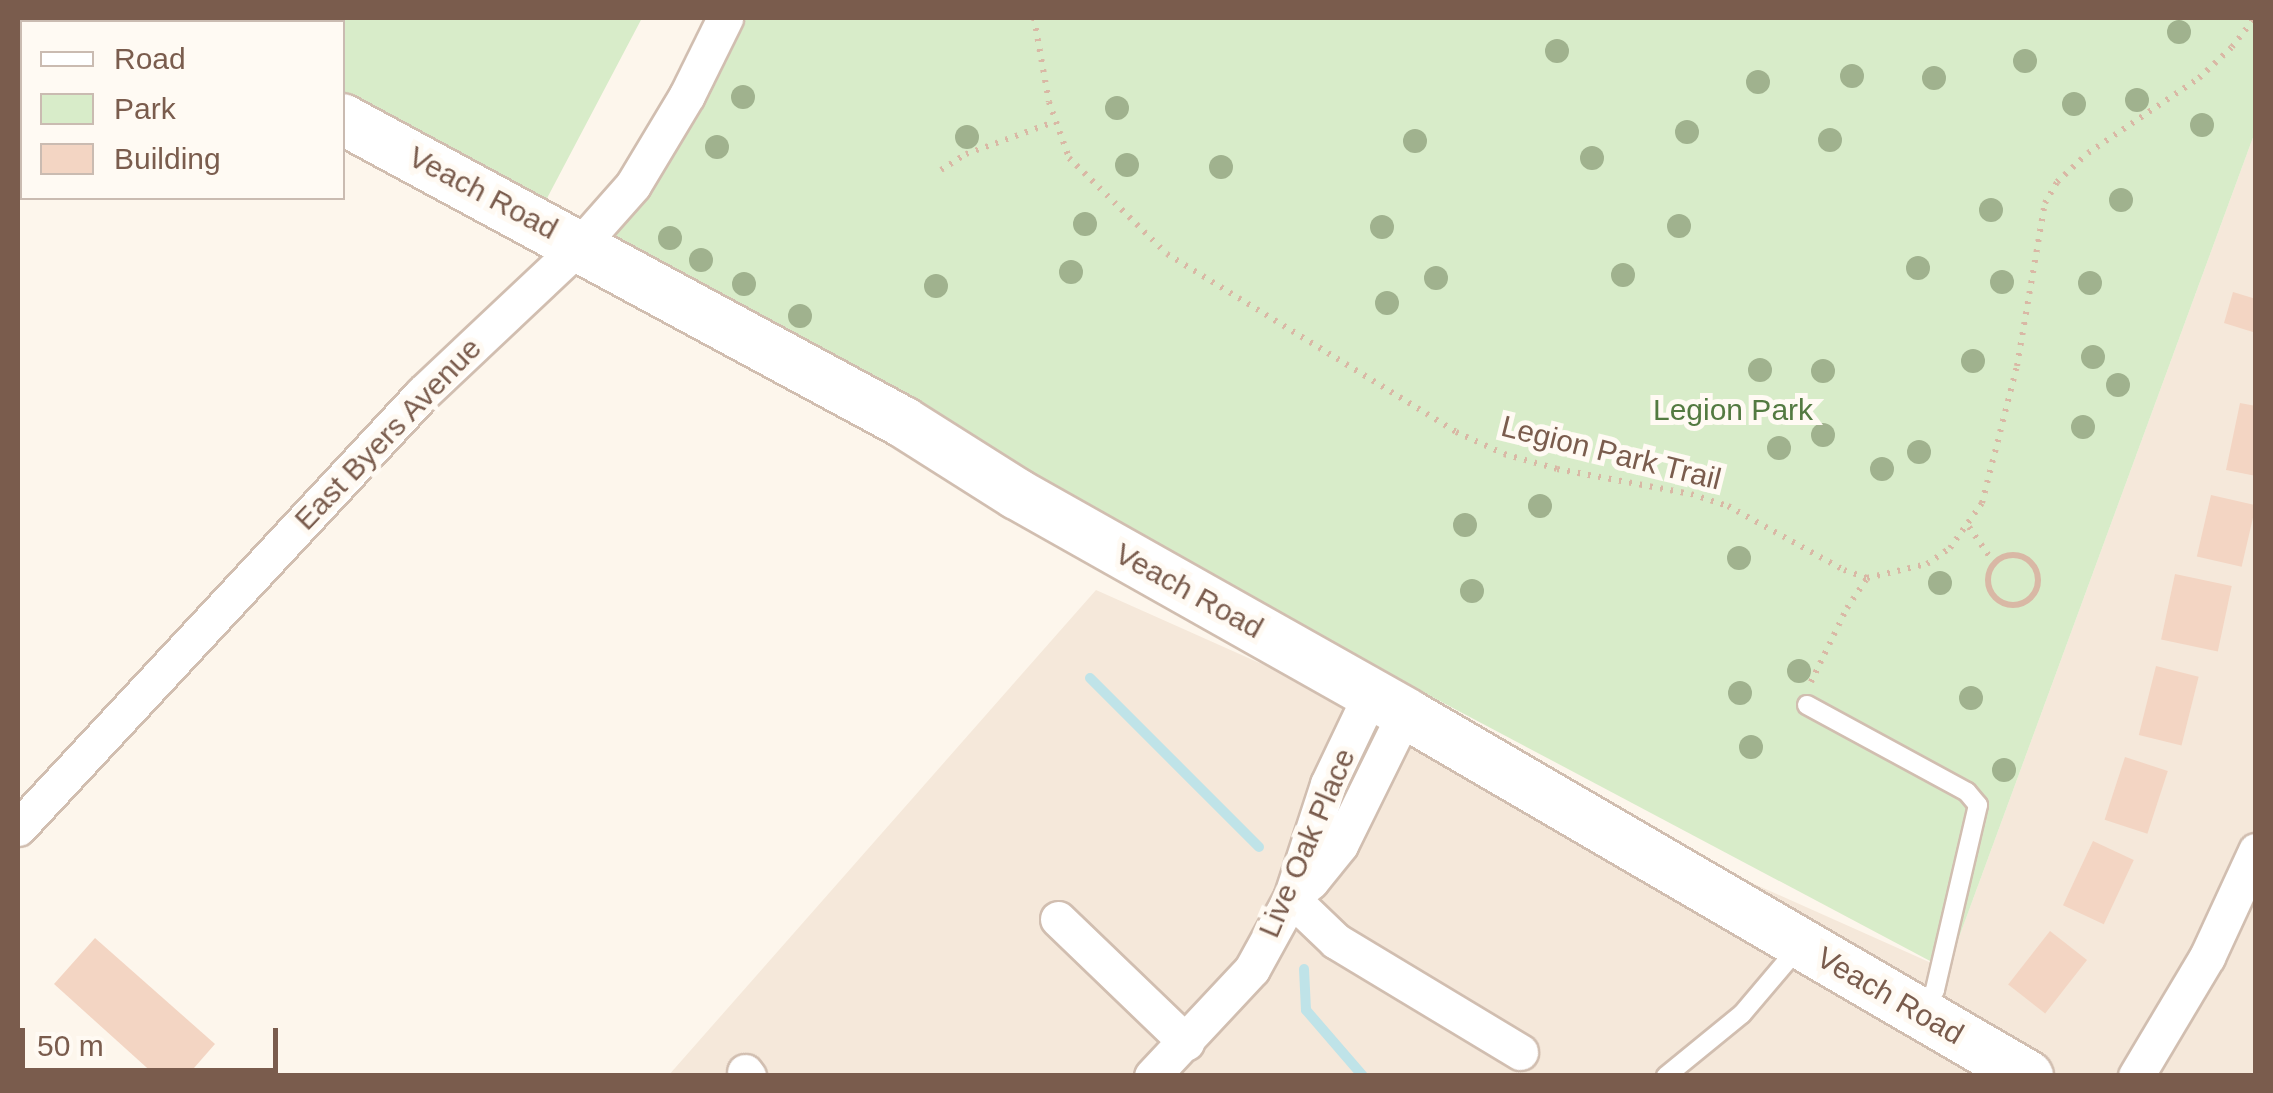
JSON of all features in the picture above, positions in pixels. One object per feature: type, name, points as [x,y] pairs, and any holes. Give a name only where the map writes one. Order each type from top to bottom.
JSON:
[{"type":"street","name":"East Byers Avenue","points":[[18,828],[423,393],[580,244],[633,185],[688,95],[725,18]]},
{"type":"street","name":"Veach Road","points":[[345,121],[580,244],[902,422],[1017,494],[1388,703],[2028,1076]]},
{"type":"street","points":[[1388,703],[1340,845],[1290,898],[1350,950],[1520,1052]]},
{"type":"street","name":"Live Oak Place","points":[[1152,1076],[1252,970],[1290,898],[1328,784],[1388,703]]},
{"type":"street","points":[[2136,1076],[2207,957],[2256,850]]},
{"type":"street","points":[[1058,919],[1186,1042]]},
{"type":"lane","points":[[1807,705],[1966,792],[1978,805],[1935,990],[1923,1015]]},
{"type":"lane","points":[[1666,1076],[1742,1014],[1801,944]]},
{"type":"path","name":"Legion Park Trail","points":[[1034,18],[1054,122],[1069,158],[1089,182],[1167,254],[1456,432],[1504,454],[1557,469],[1691,494],[1728,506],[1844,570],[1866,578]]},
{"type":"path","points":[[1807,705],[1818,669],[1866,578],[1928,564],[1969,527],[1990,480],[2017,366],[2045,203],[2056,182],[2104,142],[2199,78],[2232,47],[2254,18]]},
{"type":"path","points":[[941,170],[966,154],[1054,122]]},
{"type":"path","points":[[1969,527],[1995,564]]},
{"type":"path","points":[[2012,555],[2028,560],[2037,575],[2029,598],[2008,604],[1994,597],[1988,575],[1995,564],[2012,555]]},
{"type":"shaded area","points":[[2255,132],[2255,1075],[668,1076],[1096,590],[1947,970]]},
{"type":"green space","points":[[140,18],[642,18],[535,221],[345,123],[345,20]]},
{"type":"green space","name":"Legion Park","points":[[731,18],[2255,18],[2255,132],[1947,970],[580,245]]},
{"type":"building","points":[[2233,292],[2256,299],[2256,333],[2224,323]]},
{"type":"building","points":[[2240,403],[2256,406],[2256,476],[2226,470]]},
{"type":"building","points":[[2211,495],[2256,505],[2242,567],[2197,556]]},
{"type":"building","points":[[2175,574],[2232,586],[2218,652],[2161,640]]},
{"type":"building","points":[[2156,666],[2199,677],[2182,746],[2139,735]]},
{"type":"building","points":[[2125,757],[2168,771],[2147,834],[2105,820]]},
{"type":"building","points":[[2093,841],[2134,860],[2104,924],[2063,905]]},
{"type":"building","points":[[2050,931],[2087,960],[2045,1014],[2008,985]]},
{"type":"building","points":[[95,938],[215,1044],[187,1076],[156,1076],[54,984]]},
{"type":"waterway","points":[[1090,678],[1259,847]]},
{"type":"waterway","points":[[1304,969],[1306,1010],[1363,1076]]}]
